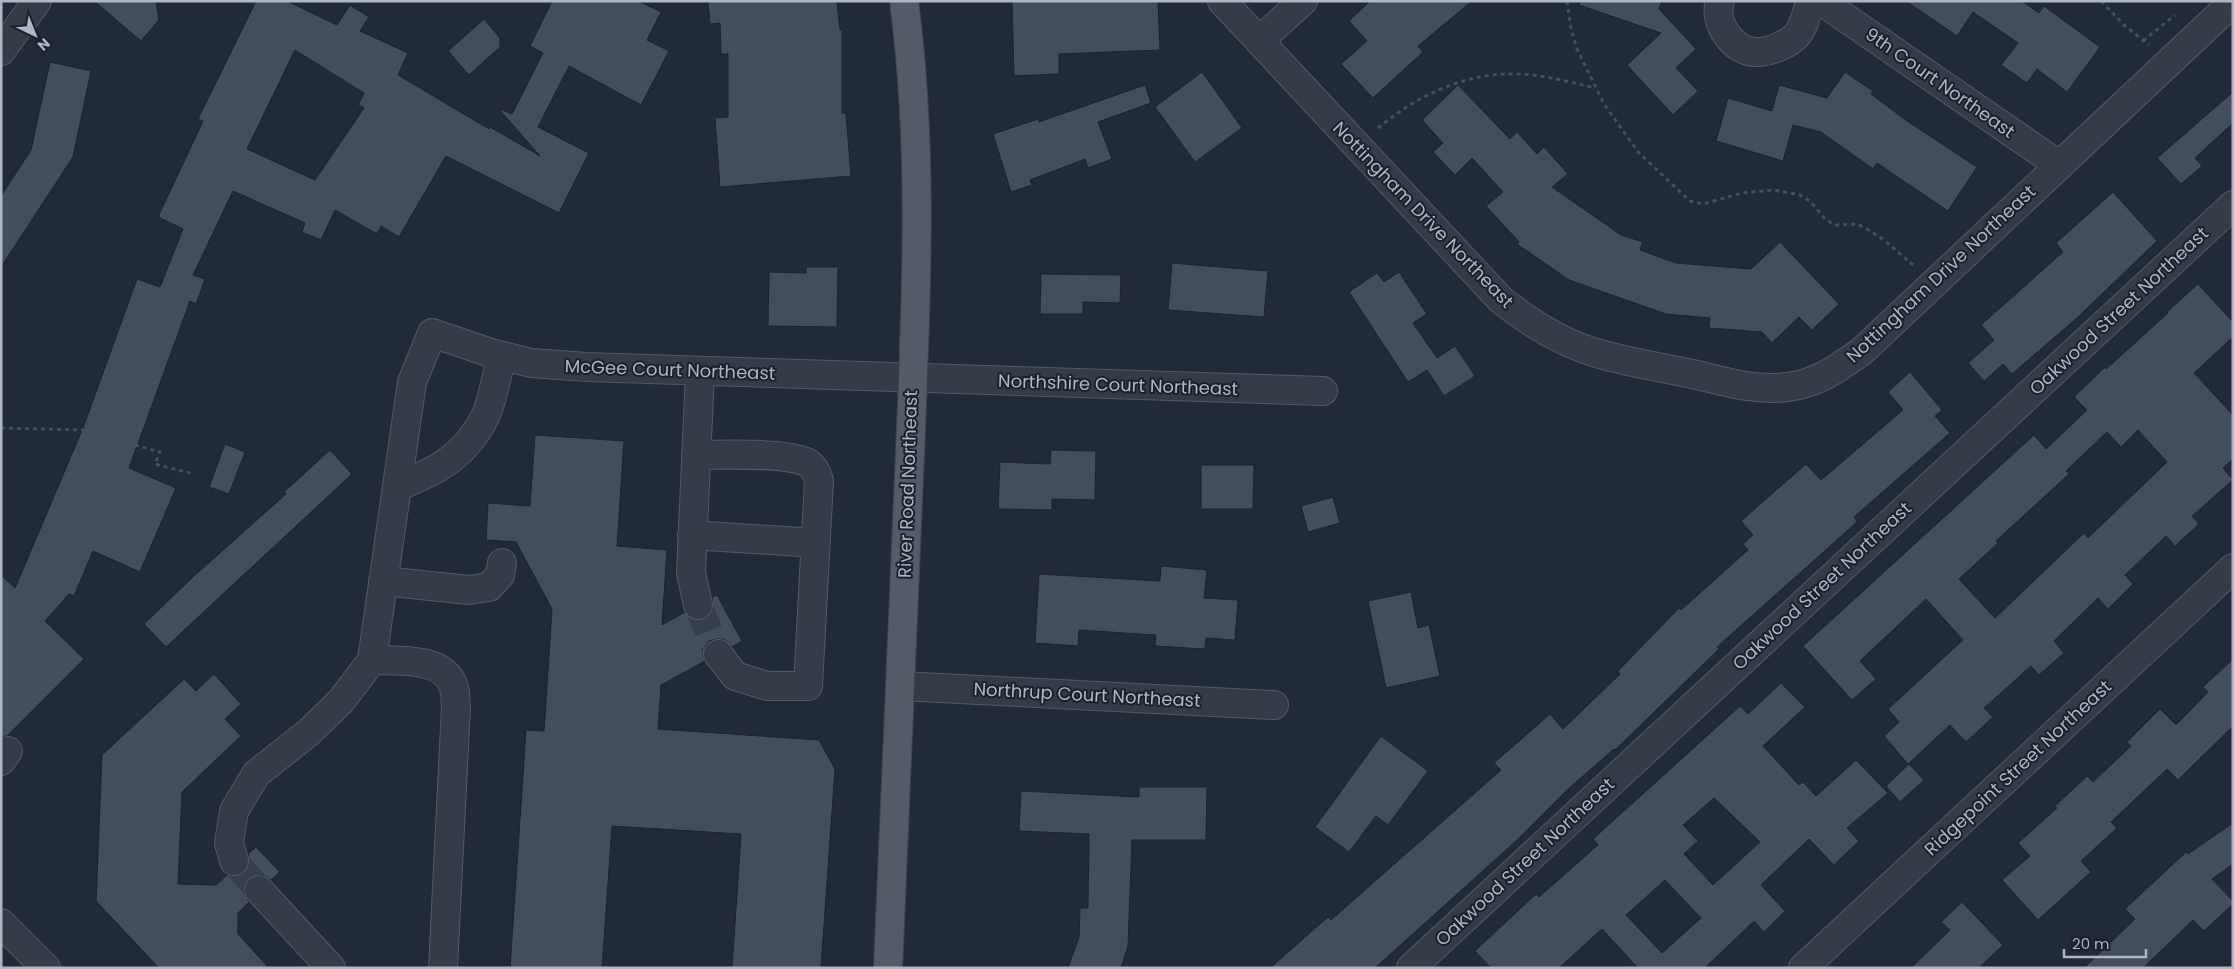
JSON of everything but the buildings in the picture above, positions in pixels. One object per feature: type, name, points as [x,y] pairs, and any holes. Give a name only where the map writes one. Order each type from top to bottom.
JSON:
[{"type":"main road","name":"River Road Northeast","points":[[888,968],[901,686],[912,379],[916,140],[910,50],[904,1]]},
{"type":"street","points":[[1,51],[38,1]]},
{"type":"street","name":"Nottingham Drive Northeast","points":[[1222,1],[1501,300],[1526,320],[1566,341],[1600,354],[1759,389],[1787,388],[1817,381],[1861,352],[1931,284],[2233,2]]},
{"type":"street","points":[[1259,41],[1303,1]]},
{"type":"street","points":[[1720,1],[1718,7],[1719,24],[1741,48],[1755,52],[1775,48],[1795,36],[1805,21],[1810,1]]},
{"type":"street","name":"9th Court Northeast","points":[[1821,1],[2059,165]]},
{"type":"street","name":"Oakwood Street Northeast","points":[[1411,968],[2233,205]]},
{"type":"street","name":"McGee Court Northeast","points":[[397,487],[412,382],[432,333],[502,356],[531,363],[700,372],[912,379]]},
{"type":"street","points":[[234,861],[229,843],[234,811],[256,774],[308,733],[341,701],[372,660],[397,487],[434,472],[458,455],[484,419],[502,356]]},
{"type":"street","points":[[698,605],[691,572],[700,372]]},
{"type":"street","name":"Northshire Court Northeast","points":[[912,379],[1323,391]]},
{"type":"street","points":[[696,455],[788,457],[807,463],[816,471],[819,481],[808,686],[767,686],[735,676],[718,654]]},
{"type":"street","points":[[692,535],[815,543]]},
{"type":"street","points":[[383,581],[469,590],[489,587],[500,575],[502,563]]},
{"type":"street","name":"Ridgepoint Street Northeast","points":[[1803,968],[2233,568]]},
{"type":"street","points":[[372,660],[431,664],[445,674],[454,687],[456,707],[443,968]]},
{"type":"street","name":"Northrup Court Northeast","points":[[901,686],[1274,705]]},
{"type":"street","points":[[259,890],[331,968]]},
{"type":"street","points":[[1,923],[46,968]]},
{"type":"path","points":[[1567,1],[1577,50],[1604,104],[1640,152],[1690,201],[1703,204],[1742,192],[1774,190],[1800,195],[1810,201],[1826,220],[1836,225],[1856,224],[1884,240],[1931,284]]},
{"type":"path","points":[[2101,1],[2124,25],[2168,62]]},
{"type":"path","points":[[2143,41],[2178,13]]},
{"type":"path","points":[[1357,146],[1384,124],[1419,100],[1440,90],[1476,78],[1508,74],[1527,75],[1557,79],[1595,88]]},
{"type":"path","points":[[1,428],[83,430],[160,452],[155,464],[194,474]]},
{"type":"tunnel","points":[[698,605],[718,654]]},
{"type":"tunnel","points":[[234,861],[259,890]]}]
